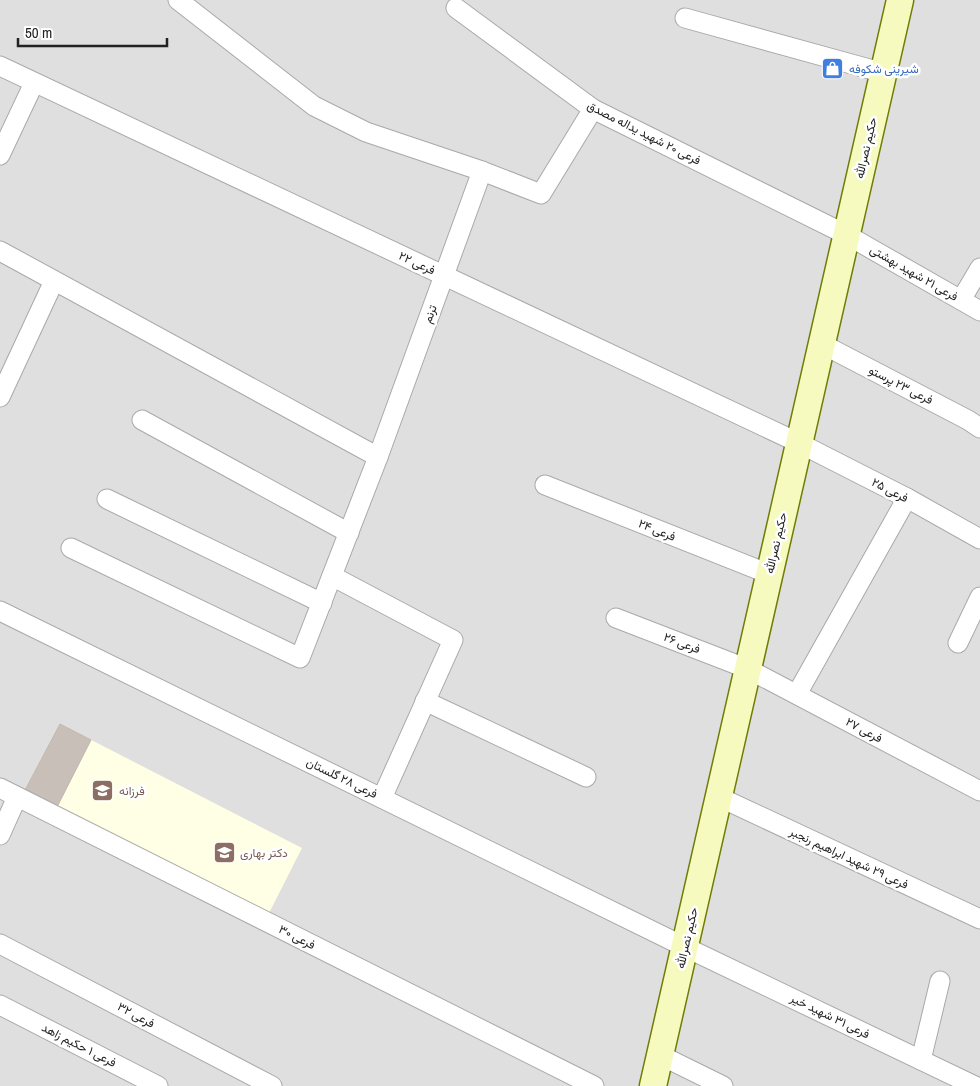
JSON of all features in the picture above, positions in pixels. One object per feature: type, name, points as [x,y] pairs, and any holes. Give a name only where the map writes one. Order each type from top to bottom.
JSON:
[{"type":"main road","name":"حکیم نصرالله","points":[[653,1086],[900,0]]},
{"type":"street","points":[[178,0],[314,106],[366,132],[482,171],[541,194],[593,109]]},
{"type":"street","name":"فرعی ۲۰ شهید یداله مصدق","points":[[456,8],[593,109],[847,235]]},
{"type":"street","points":[[685,18],[884,73]]},
{"type":"street","name":"فرعی ۲۲","points":[[0,66],[799,443]]},
{"type":"street","points":[[0,155],[34,83]]},
{"type":"street","name":"ترنم","points":[[71,548],[300,658],[378,457],[482,171]]},
{"type":"street","name":"فرعی ۲۱ شهید بهشتی","points":[[847,235],[980,311]]},
{"type":"street","points":[[0,251],[378,457]]},
{"type":"street","points":[[961,300],[980,268]]},
{"type":"street","points":[[0,398],[54,281]]},
{"type":"street","name":"فرعی ۲۳ پرستو","points":[[822,344],[980,428]]},
{"type":"street","points":[[142,420],[349,533]]},
{"type":"street","name":"فرعی ۲۵","points":[[799,443],[907,498],[980,539]]},
{"type":"street","name":"فرعی ۲۴","points":[[545,485],[770,574]]},
{"type":"street","points":[[797,694],[907,498]]},
{"type":"street","points":[[106,499],[322,603]]},
{"type":"street","points":[[332,576],[454,640],[382,798]]},
{"type":"street","points":[[958,643],[980,597]]},
{"type":"street","name":"فرعی ۲۸ گلستان","points":[[0,610],[685,947]]},
{"type":"street","name":"فرعی ۲۶","points":[[616,618],[748,669]]},
{"type":"street","name":"فرعی ۲۷","points":[[748,669],[980,791]]},
{"type":"street","points":[[426,701],[586,777]]},
{"type":"street","name":"فرعی ۳۰","points":[[0,788],[594,1086]]},
{"type":"street","points":[[0,835],[17,797]]},
{"type":"street","name":"فرعی ۲۹ شهید ابراهیم رنجبر","points":[[719,797],[980,919]]},
{"type":"street","name":"فرعی ۳۲","points":[[0,944],[272,1086]]},
{"type":"street","name":"فرعی ۳۱ شهید خیر","points":[[685,947],[975,1086]]},
{"type":"street","points":[[921,1060],[940,981]]},
{"type":"street","name":"فرعی ۱ حکیم زاهد","points":[[0,1005],[158,1086]]},
{"type":"street","points":[[660,1055],[723,1086]]},
{"type":"shaded area","points":[[0,0],[980,0],[980,1086],[0,1086]]},
{"type":"shaded area","points":[[60,724],[302,848],[267,917],[23,794]]},
{"type":"building","points":[[60,724],[91,740],[55,811],[23,794]]},
{"type":"place","name":"شیرینی شکوفه","points":[[833,69]]},
{"type":"place","name":"فرزانه","points":[[103,791]]},
{"type":"place","name":"دکتر بهاری","points":[[224,853]]}]
